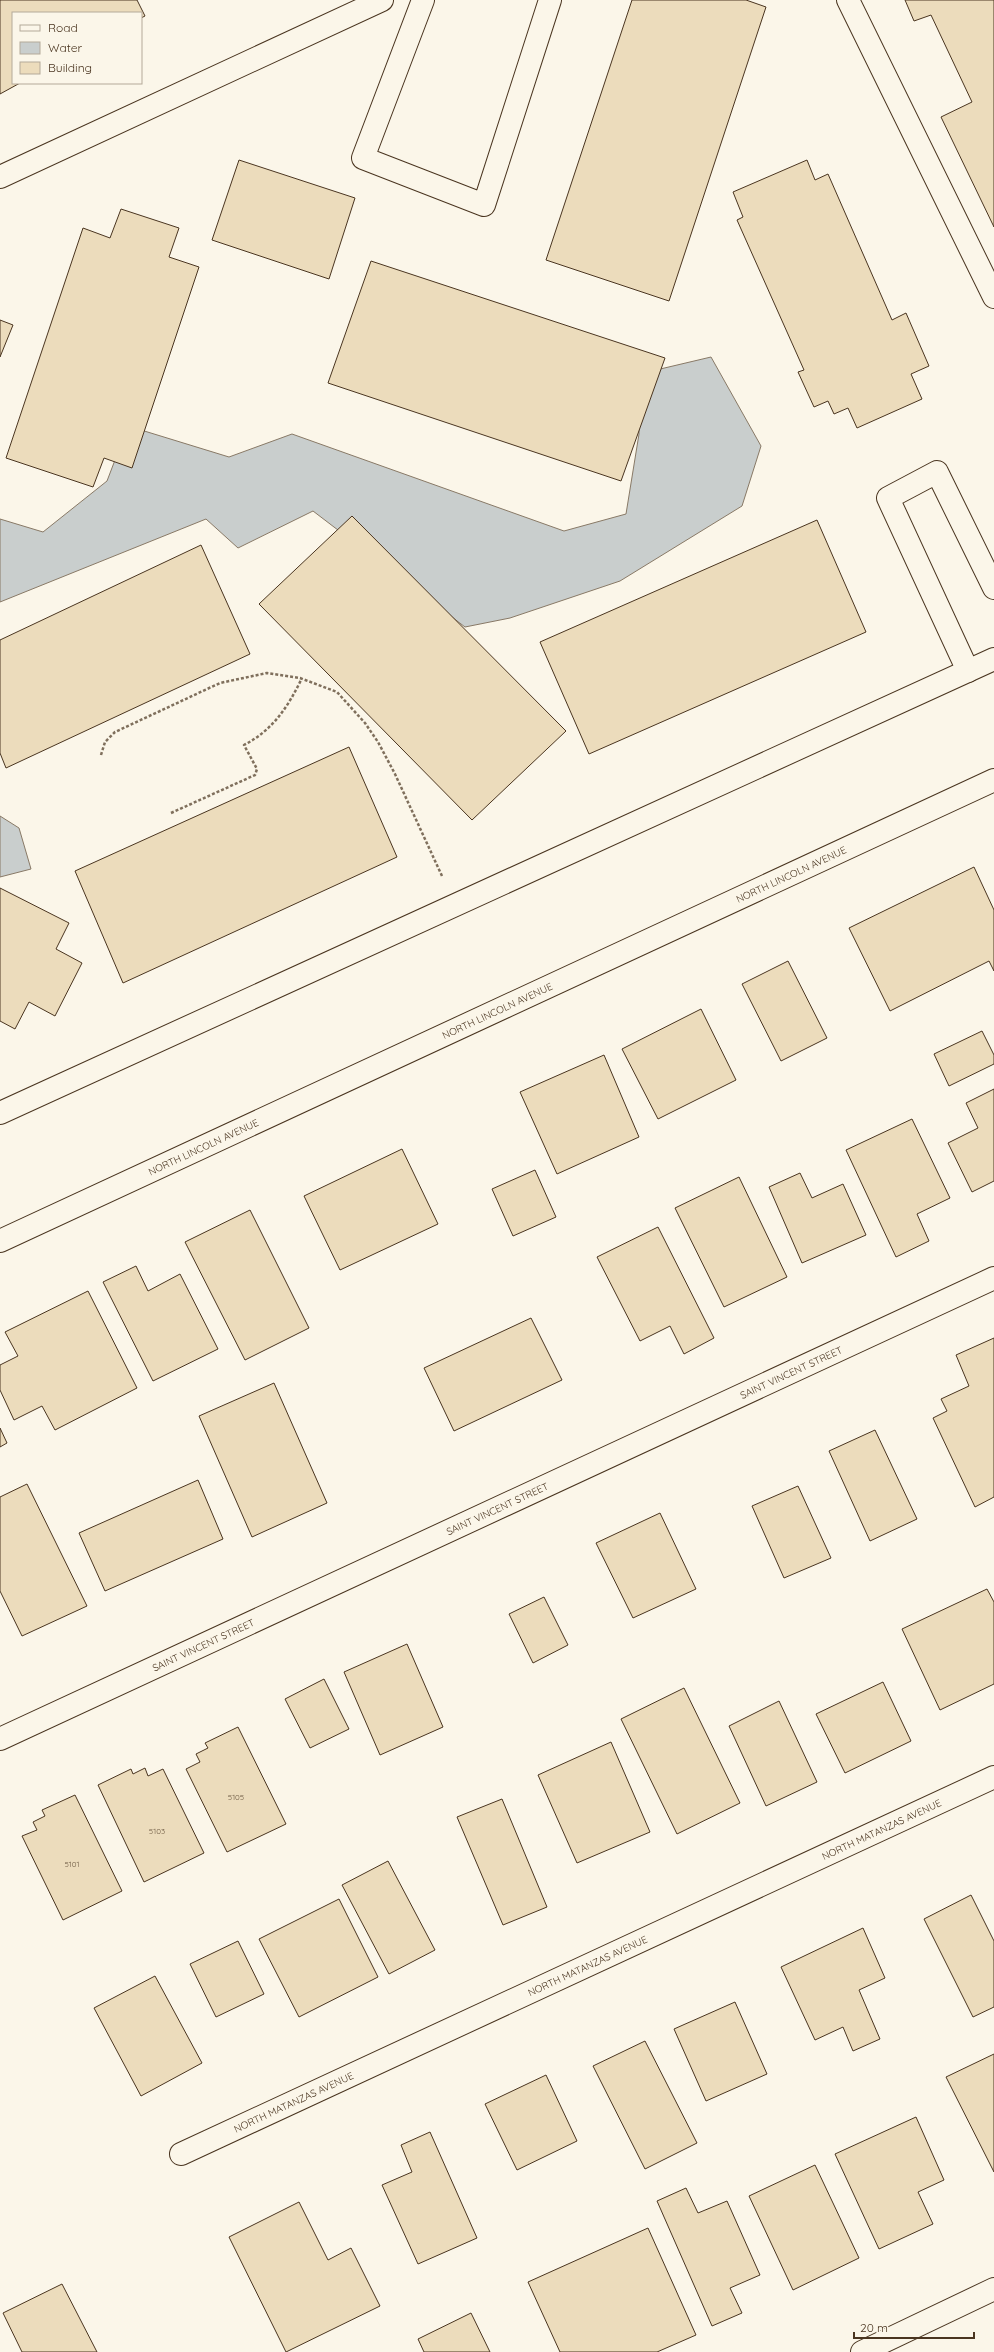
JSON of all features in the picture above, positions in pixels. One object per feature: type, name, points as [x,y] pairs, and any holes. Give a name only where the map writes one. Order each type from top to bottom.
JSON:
[{"type":"street","points":[[0,177],[382,0]]},
{"type":"street","points":[[424,0],[362,158],[484,205],[550,0]]},
{"type":"street","points":[[848,0],[994,297]]},
{"type":"street","points":[[968,671],[888,498],[937,472],[994,588]]},
{"type":"street","points":[[0,1113],[994,659]]},
{"type":"street","name":"NORTH LINCOLN AVENUE","points":[[0,1241],[994,780]]},
{"type":"street","name":"SAINT VINCENT STREET","points":[[0,1739],[994,1278]]},
{"type":"street","name":"NORTH MATANZAS AVENUE","points":[[181,2154],[994,1777]]},
{"type":"street","points":[[862,2352],[994,2289]]},
{"type":"path","points":[[101,755],[105,742],[115,732],[220,683],[267,673],[302,678],[337,692],[366,723],[395,774],[456,905]]},
{"type":"path","points":[[171,813],[255,776],[257,769],[244,745],[272,727],[290,704],[302,678]]},
{"type":"water","points":[[711,357],[761,446],[742,506],[620,581],[510,618],[465,627],[313,511],[238,548],[206,519],[0,602],[0,519],[43,532],[107,481],[128,426],[229,457],[292,434],[564,531],[626,514],[639,434],[638,388],[656,370]]},
{"type":"water","points":[[0,816],[19,828],[31,869],[0,877]]},
{"type":"building","points":[[0,0],[137,0],[145,16],[142,18],[142,12],[12,12],[12,84],[18,84],[0,94]]},
{"type":"building","points":[[632,0],[746,0],[766,7],[669,301],[546,260]]},
{"type":"building","points":[[905,0],[994,0],[994,227],[941,117],[972,102],[931,15],[914,21]]},
{"type":"building","points":[[239,160],[355,198],[329,279],[212,240]]},
{"type":"building","points":[[807,160],[815,180],[828,174],[892,320],[906,313],[929,366],[911,374],[922,399],[857,428],[848,408],[834,414],[828,401],[814,407],[798,372],[804,370],[737,220],[743,217],[733,192]]},
{"type":"building","points":[[121,209],[179,228],[169,257],[199,267],[132,468],[104,458],[93,487],[6,458],[83,228],[110,238]]},
{"type":"building","points":[[371,261],[665,358],[621,481],[328,383]]},
{"type":"building","points":[[0,320],[13,325],[0,357]]},
{"type":"building","points":[[352,516],[566,731],[472,820],[259,604]]},
{"type":"building","points":[[817,520],[866,632],[589,754],[540,642]]},
{"type":"building","points":[[201,545],[250,654],[6,768],[0,753],[0,640]]},
{"type":"building","points":[[349,747],[397,857],[123,983],[75,871]]},
{"type":"building","points":[[974,867],[994,910],[994,971],[989,961],[890,1011],[849,928]]},
{"type":"building","points":[[0,888],[69,923],[56,949],[82,963],[55,1016],[29,1002],[15,1029],[0,1021]]},
{"type":"building","points":[[788,961],[827,1038],[781,1061],[742,984]]},
{"type":"building","points":[[701,1009],[736,1080],[658,1119],[622,1049]]},
{"type":"building","points":[[982,1031],[994,1055],[994,1064],[949,1086],[934,1054]]},
{"type":"building","points":[[604,1055],[639,1137],[557,1174],[520,1092]]},
{"type":"building","points":[[994,1089],[994,1181],[972,1192],[948,1143],[978,1128],[966,1103]]},
{"type":"building","points":[[912,1119],[950,1198],[917,1214],[929,1241],[896,1257],[846,1150]]},
{"type":"building","points":[[402,1149],[438,1224],[340,1270],[304,1196]]},
{"type":"building","points":[[535,1170],[556,1217],[513,1236],[492,1189]]},
{"type":"building","points":[[800,1173],[812,1198],[843,1184],[866,1235],[802,1263],[769,1187]]},
{"type":"building","points":[[739,1177],[787,1277],[724,1307],[675,1208]]},
{"type":"building","points":[[250,1210],[309,1328],[245,1360],[185,1242]]},
{"type":"building","points":[[658,1227],[714,1338],[684,1354],[670,1326],[640,1341],[597,1257]]},
{"type":"building","points":[[136,1266],[148,1291],[180,1274],[218,1349],[153,1381],[103,1282]]},
{"type":"building","points":[[88,1291],[137,1388],[55,1430],[42,1406],[14,1420],[0,1390],[0,1365],[18,1356],[5,1332]]},
{"type":"building","points":[[531,1318],[562,1380],[454,1431],[424,1368]]},
{"type":"building","points":[[994,1338],[994,1497],[975,1507],[933,1418],[947,1411],[941,1399],[969,1386],[956,1355]]},
{"type":"building","points":[[274,1383],[327,1503],[252,1537],[199,1416]]},
{"type":"building","points":[[0,1428],[7,1443],[0,1447]]},
{"type":"building","points":[[875,1430],[917,1519],[870,1541],[829,1451]]},
{"type":"building","points":[[198,1480],[223,1539],[105,1591],[79,1533]]},
{"type":"building","points":[[27,1484],[87,1606],[22,1636],[0,1591],[0,1497]]},
{"type":"building","points":[[798,1486],[831,1558],[784,1578],[752,1506]]},
{"type":"building","points":[[660,1513],[696,1589],[633,1618],[596,1543]]},
{"type":"building","points":[[987,1589],[994,1602],[994,1684],[940,1710],[902,1629]]},
{"type":"building","points":[[544,1597],[568,1645],[533,1663],[509,1614]]},
{"type":"building","points":[[407,1644],[443,1727],[380,1755],[344,1672]]},
{"type":"building","points":[[324,1679],[349,1729],[310,1748],[285,1699]]},
{"type":"building","points":[[883,1682],[911,1741],[845,1773],[816,1714]]},
{"type":"building","points":[[684,1688],[740,1803],[677,1834],[621,1719]]},
{"type":"building","points":[[779,1701],[817,1782],[766,1806],[729,1726]]},
{"type":"building","points":[[238,1727],[286,1824],[227,1852],[186,1769],[200,1762],[196,1754],[208,1748],[205,1743]]},
{"type":"building","points":[[611,1742],[650,1832],[577,1863],[538,1775]]},
{"type":"building","points":[[145,1768],[148,1776],[163,1769],[204,1853],[144,1882],[98,1785],[131,1769],[133,1774]]},
{"type":"building","points":[[75,1795],[122,1891],[63,1920],[22,1836],[37,1830],[33,1822],[45,1816],[42,1810]]},
{"type":"building","points":[[502,1799],[547,1907],[503,1925],[457,1817]]},
{"type":"building","points":[[388,1861],[435,1950],[389,1974],[342,1885]]},
{"type":"building","points":[[971,1895],[994,1941],[994,2007],[973,2017],[924,1919]]},
{"type":"building","points":[[339,1899],[378,1977],[299,2017],[259,1939]]},
{"type":"building","points":[[863,1928],[885,1978],[859,1990],[880,2039],[853,2051],[843,2027],[815,2040],[781,1967]]},
{"type":"building","points":[[238,1941],[264,1994],[216,2017],[190,1964]]},
{"type":"building","points":[[155,1976],[202,2063],[141,2096],[94,2008]]},
{"type":"building","points":[[735,2002],[767,2074],[706,2101],[674,2029]]},
{"type":"building","points":[[645,2041],[697,2143],[645,2169],[593,2066]]},
{"type":"building","points":[[994,2054],[994,2172],[946,2077]]},
{"type":"building","points":[[546,2075],[577,2141],[517,2170],[485,2104]]},
{"type":"building","points":[[916,2117],[944,2180],[918,2192],[933,2224],[879,2249],[835,2154]]},
{"type":"building","points":[[430,2132],[477,2238],[418,2264],[382,2185],[412,2172],[401,2145]]},
{"type":"building","points":[[815,2165],[859,2258],[793,2290],[749,2196]]},
{"type":"building","points":[[686,2188],[698,2213],[727,2201],[760,2275],[730,2288],[742,2313],[712,2326],[657,2201]]},
{"type":"building","points":[[299,2202],[328,2260],[351,2248],[380,2306],[286,2352],[229,2237]]},
{"type":"building","points":[[648,2228],[696,2335],[657,2352],[560,2352],[528,2282]]},
{"type":"building","points":[[62,2284],[97,2352],[22,2352],[3,2313]]},
{"type":"building","points":[[471,2313],[490,2352],[424,2352],[418,2339]]}]
